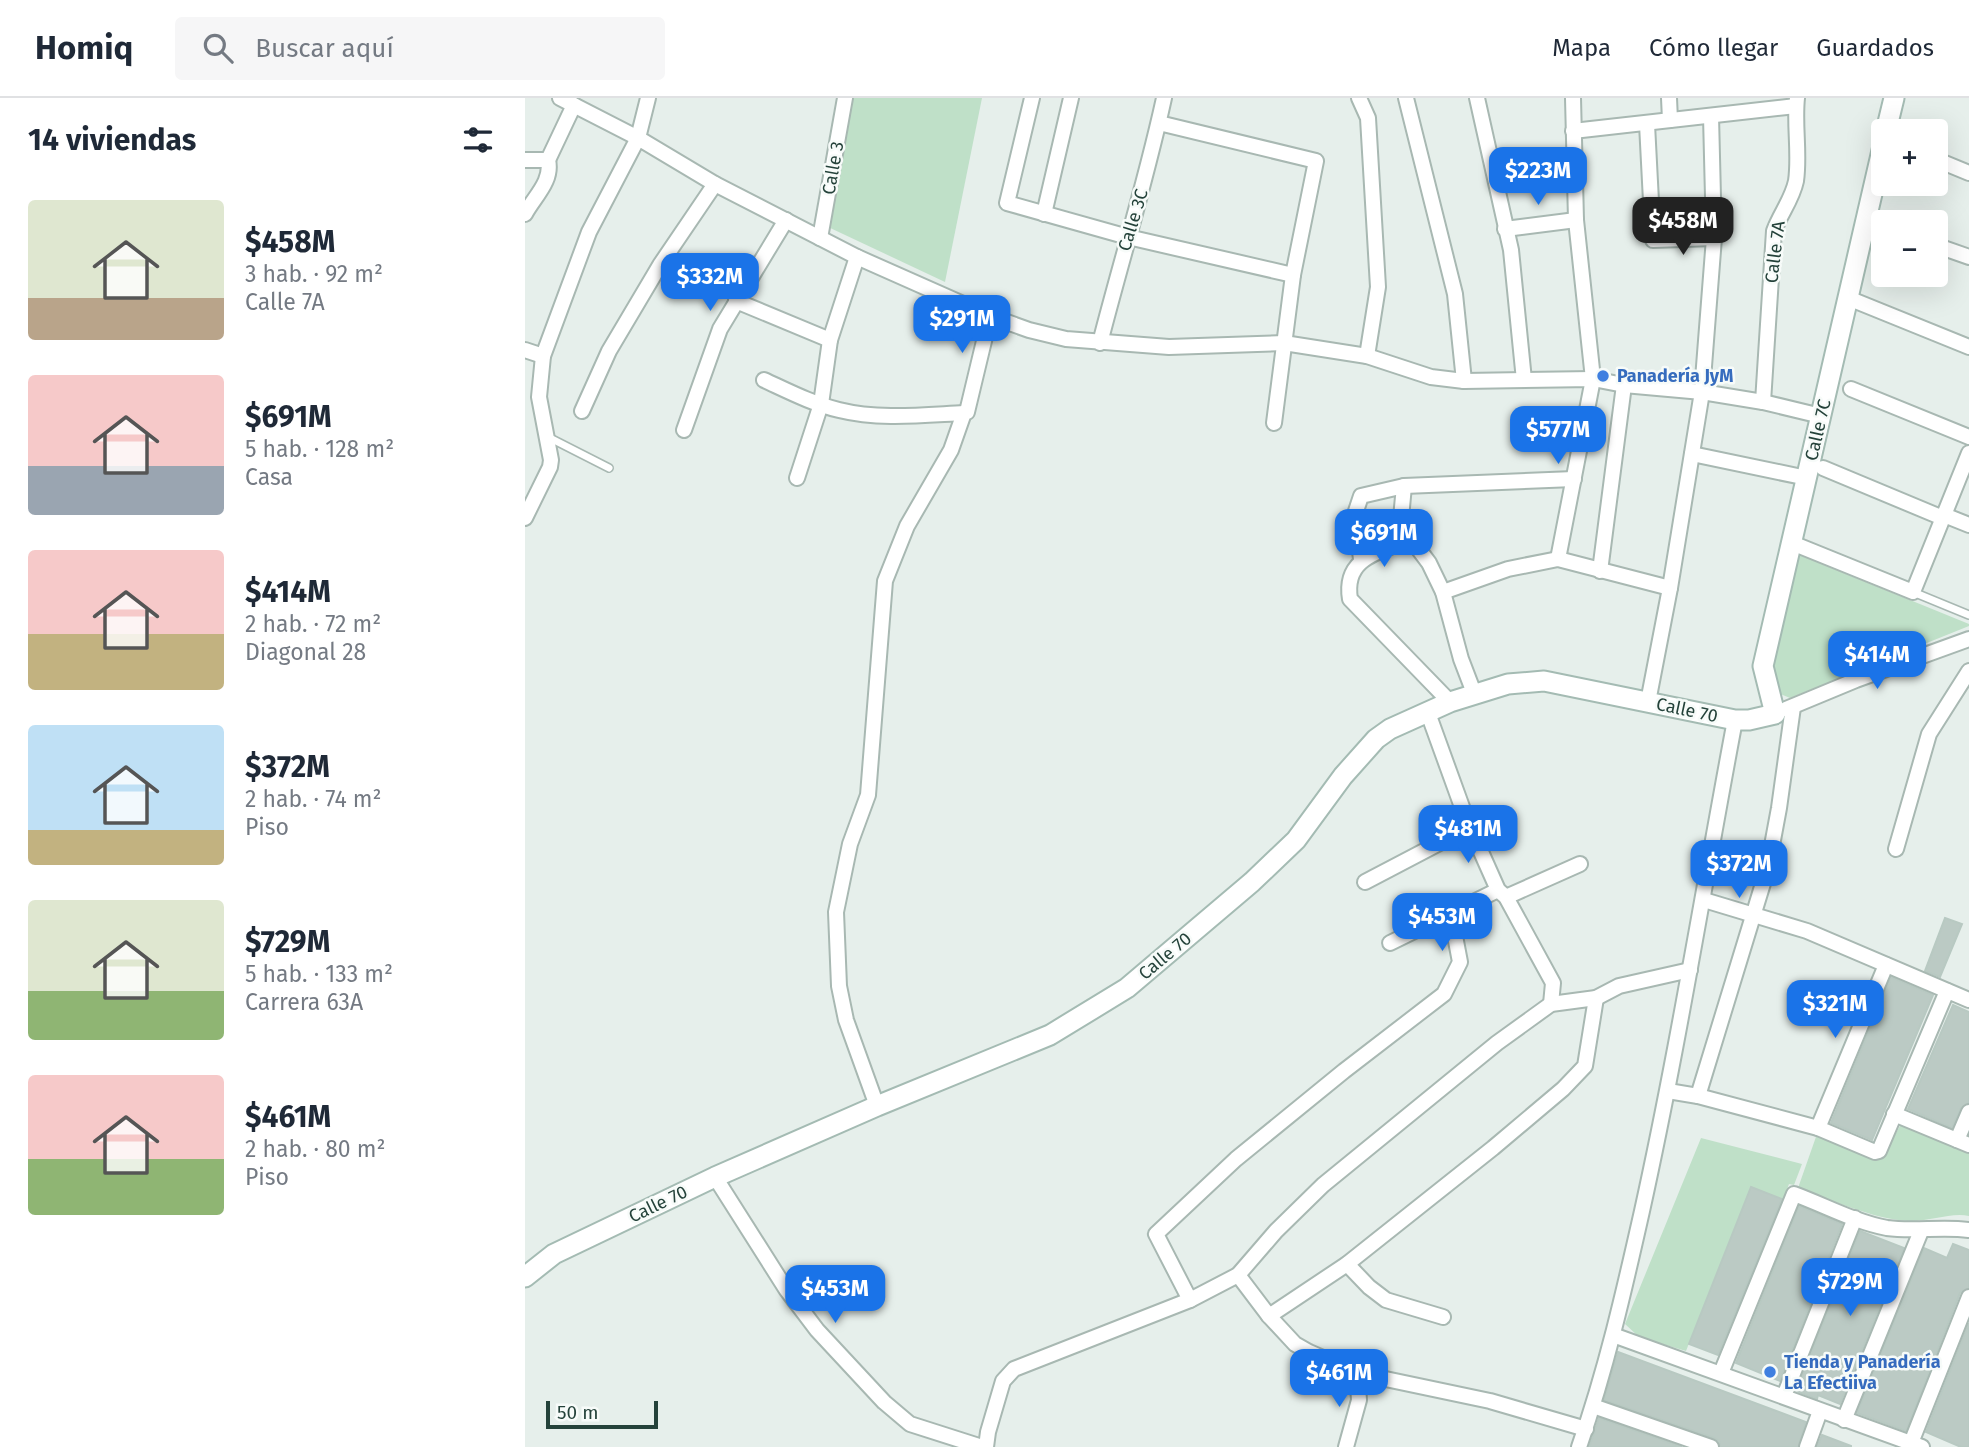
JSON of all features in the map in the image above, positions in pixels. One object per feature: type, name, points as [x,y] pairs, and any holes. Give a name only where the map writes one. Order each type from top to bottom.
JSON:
[{"type":"street","points":[[560,98],[638,138],[715,184],[857,257],[1029,330],[1066,339],[1169,347],[1284,343],[1367,356],[1431,377],[1464,381],[1593,379],[1624,386],[1702,392],[1763,402],[1821,416]]},
{"type":"street","points":[[525,518],[551,460],[539,397],[543,356],[589,232],[638,138],[648,98]]},
{"type":"street","name":"Calle 3","points":[[820,238],[845,98]]},
{"type":"street","points":[[1032,98],[1007,203],[1128,237],[1293,275]]},
{"type":"street","points":[[1044,214],[1071,98]]},
{"type":"street","name":"Calle 3C","points":[[1100,343],[1135,218],[1164,98]]},
{"type":"street","points":[[1359,98],[1368,118],[1378,287],[1367,356]]},
{"type":"street","points":[[1406,98],[1455,294],[1464,381]]},
{"type":"street","points":[[1477,98],[1511,250],[1524,380]]},
{"type":"street","points":[[1558,559],[1593,379],[1576,220],[1573,98]]},
{"type":"street","points":[[1669,98],[1670,120]]},
{"type":"street","points":[[1890,119],[1894,98]]},
{"type":"street","name":"Calle 7A","points":[[1573,131],[1711,116],[1796,102],[1796,178],[1792,197],[1780,213],[1774,232],[1763,402]]},
{"type":"street","points":[[525,214],[545,183],[549,169],[548,160],[574,105]]},
{"type":"street","points":[[1649,702],[1702,392],[1714,238],[1711,116]]},
{"type":"street","points":[[1159,123],[1316,161],[1293,275],[1274,423]]},
{"type":"street","points":[[1647,124],[1653,240],[1714,238]]},
{"type":"street","points":[[525,160],[548,160]]},
{"type":"street","points":[[1948,164],[1969,173]]},
{"type":"street","points":[[582,411],[609,351],[660,265],[715,184]]},
{"type":"street","points":[[684,430],[720,329],[786,220]]},
{"type":"street","points":[[1505,229],[1576,220]]},
{"type":"street","name":"Calle 7C","points":[[1784,710],[1763,666],[1792,543],[1815,473],[1821,416],[1848,298],[1871,233]]},
{"type":"street","points":[[1948,250],[1969,257]]},
{"type":"street","points":[[797,478],[821,404],[830,340],[857,257]]},
{"type":"street","points":[[1848,298],[1969,346]]},
{"type":"street","points":[[736,301],[830,340]]},
{"type":"street","points":[[764,380],[821,404],[857,414],[967,412],[991,316]]},
{"type":"street","points":[[525,350],[543,356]]},
{"type":"street","points":[[1599,572],[1624,386]]},
{"type":"street","points":[[1851,389],[1969,437]]},
{"type":"street","points":[[877,1106],[844,1009],[836,948],[836,912],[850,844],[868,796],[885,582],[907,526],[951,450],[964,412]]},
{"type":"street","points":[[1792,543],[1913,592],[1969,453]]},
{"type":"street","points":[[1692,454],[1815,473],[1969,525]]},
{"type":"street","points":[[1450,702],[1350,599],[1348,587],[1360,559],[1355,514],[1361,496],[1403,486],[1574,479]]},
{"type":"street","points":[[1403,486],[1401,518],[1411,539],[1429,563],[1443,592],[1461,659],[1474,693]]},
{"type":"street","points":[[1360,559],[1411,539]]},
{"type":"street","points":[[1443,592],[1508,569],[1558,559],[1599,572],[1670,588]]},
{"type":"street","points":[[1699,1096],[1768,867],[1779,808],[1784,710],[1856,680],[1969,639]]},
{"type":"street","points":[[1896,849],[1929,734],[1969,671]]},
{"type":"street","name":"Calle 70","points":[[525,1277],[554,1254],[715,1177],[877,1106],[1050,1035],[1127,988],[1252,882],[1296,840],[1343,776],[1376,738],[1390,729],[1474,693],[1508,684],[1544,681],[1735,720],[1760,719],[1784,710]]},
{"type":"street","points":[[1428,713],[1470,827],[1502,894],[1553,983],[1551,1004]]},
{"type":"street","points":[[1579,1447],[1613,1335],[1668,1091],[1735,720]]},
{"type":"street","points":[[1364,881],[1470,827]]},
{"type":"street","points":[[1390,943],[1451,915],[1580,864]]},
{"type":"street","points":[[1704,900],[1807,931],[1969,1000]]},
{"type":"street","points":[[1190,1300],[1156,1234],[1236,1159],[1444,994],[1460,962],[1451,915]]},
{"type":"street","points":[[1818,1128],[1886,965]]},
{"type":"street","points":[[715,1177],[786,1289],[817,1330],[884,1402],[910,1424],[984,1447],[1003,1381],[1014,1369],[1190,1300],[1238,1275],[1276,1231],[1323,1185],[1497,1043],[1551,1004],[1596,998],[1619,986],[1690,970]]},
{"type":"street","points":[[1668,1091],[1699,1096],[1818,1128],[1875,1152],[1879,1151],[1947,990]]},
{"type":"street","points":[[1269,1316],[1347,1264],[1493,1148],[1585,1066],[1596,998]]},
{"type":"street","points":[[1894,1114],[1963,1142],[1969,1112]]},
{"type":"street","points":[[1721,1373],[1794,1194],[1885,1228],[1921,1231],[1948,1228],[1969,1230]]},
{"type":"street","points":[[1784,1396],[1854,1218]]},
{"type":"street","points":[[1844,1419],[1921,1231]]},
{"type":"street","points":[[1347,1264],[1386,1300],[1443,1317]]},
{"type":"street","points":[[1238,1275],[1269,1316],[1295,1344],[1357,1373],[1489,1401],[1585,1429]]},
{"type":"street","points":[[1613,1335],[1917,1445],[1969,1297]]},
{"type":"street","points":[[1346,1447],[1359,1400],[1357,1373]]},
{"type":"street","points":[[1593,1406],[1711,1447]]},
{"type":"street","points":[[1807,1447],[1820,1410]]},
{"type":"lane","points":[[546,436],[609,468]]},
{"type":"lane","points":[[1913,592],[1969,615]]},
{"type":"green space","points":[[849,98],[982,98],[945,282],[826,226]]},
{"type":"green space","points":[[1797,554],[1969,626],[1790,698],[1778,693],[1773,666]]},
{"type":"green space","points":[[1901,1124],[1969,1152],[1969,1216],[1955,1215],[1917,1221],[1895,1220],[1867,1213],[1798,1188],[1817,1134],[1885,1153]]},
{"type":"green space","points":[[1701,1138],[1802,1164],[1794,1185],[1789,1184],[1783,1200],[1751,1187],[1686,1351],[1639,1337],[1625,1324]]},
{"type":"building","points":[[1945,918],[1962,924],[1940,977],[1925,971]]},
{"type":"building","points":[[1891,977],[1933,995],[1872,1140],[1831,1123]]},
{"type":"building","points":[[1953,1005],[1969,1012],[1969,1103],[1961,1108],[1952,1128],[1908,1109]]},
{"type":"building","points":[[1751,1187],[1782,1199],[1718,1355],[1689,1344]]},
{"type":"building","points":[[1799,1206],[1842,1224],[1780,1381],[1736,1363]]},
{"type":"building","points":[[1860,1231],[1904,1248],[1840,1404],[1818,1395],[1817,1399],[1796,1391]]},
{"type":"building","points":[[1953,1244],[1969,1250],[1969,1288],[1960,1293],[1906,1431],[1857,1413],[1924,1248],[1947,1258]]},
{"type":"building","points":[[1969,1323],[1969,1447],[1961,1447],[1926,1432]]},
{"type":"building","points":[[1618,1352],[1806,1422],[1798,1447],[1720,1447],[1719,1441],[1714,1438],[1604,1400]]},
{"type":"building","points":[[1599,1418],[1682,1447],[1589,1447]]},
{"type":"building","points":[[1822,1435],[1851,1446],[1851,1447],[1817,1447]]},
{"type":"place","name":"Panadería JyM","points":[[1603,376]]},
{"type":"place","name":"Tienda y Panadería La Efectiiva","points":[[1770,1372]]}]
